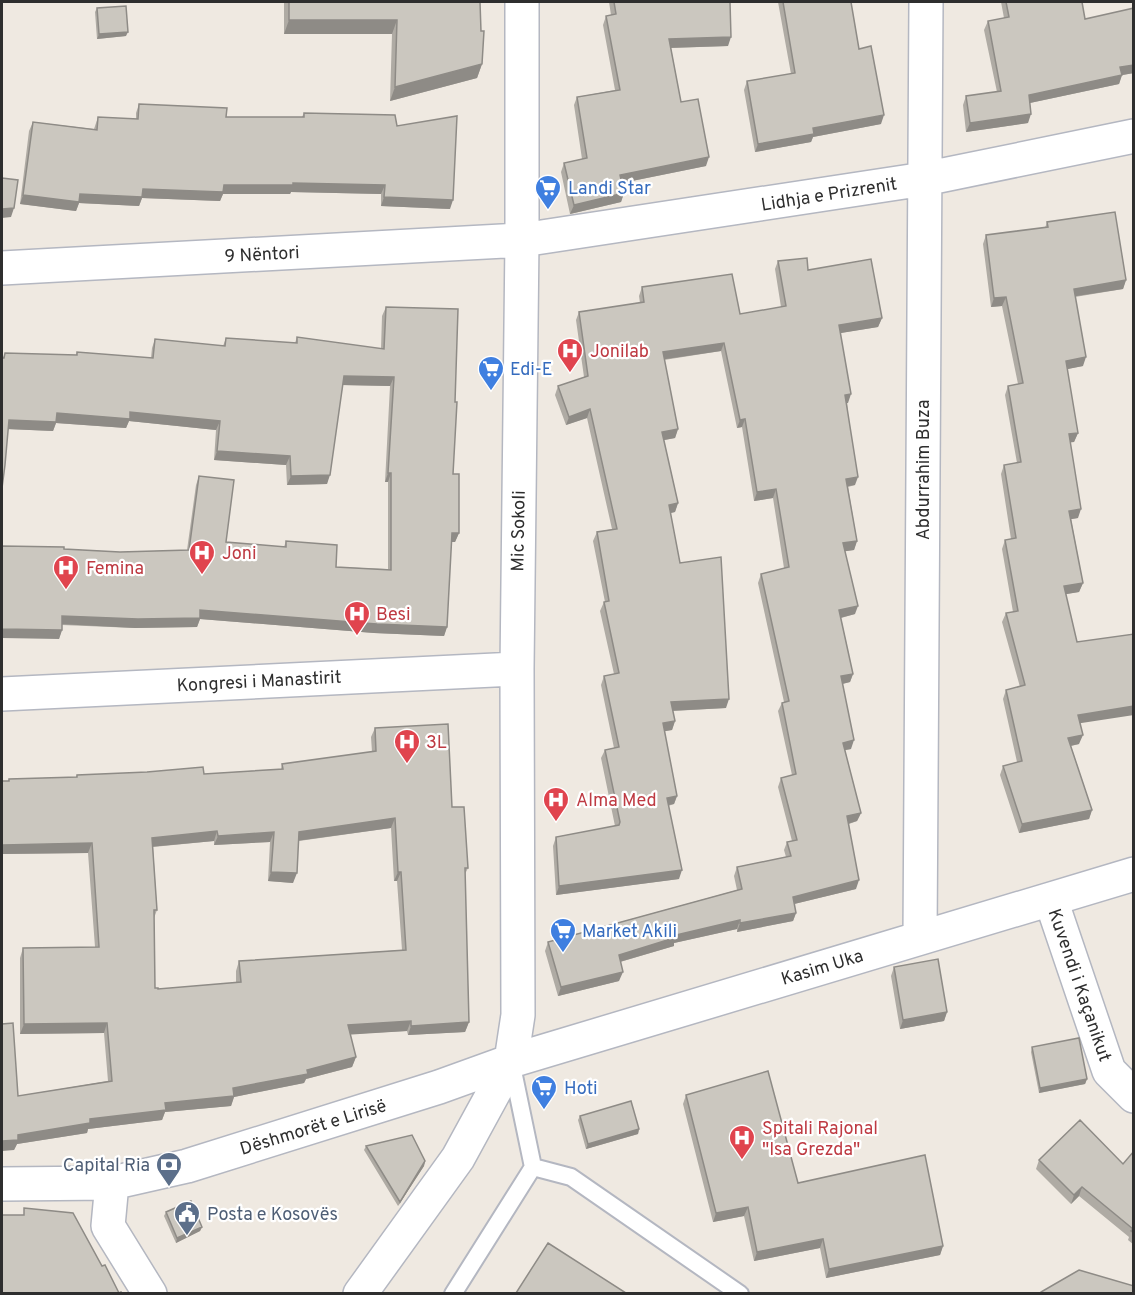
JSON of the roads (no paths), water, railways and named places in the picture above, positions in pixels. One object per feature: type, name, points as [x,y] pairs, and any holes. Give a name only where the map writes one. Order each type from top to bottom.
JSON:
[{"type":"street","name":"Mic Sokoli","points":[[360,1293],[458,1158],[511,1061],[518,1015],[517,669],[522,2]]},
{"type":"street","name":"Abdurrahim Buza","points":[[921,938],[926,2]]},
{"type":"street","name":"Lidhja e Prizrenit","points":[[522,240],[924,179],[1134,136]]},
{"type":"street","name":"9 Nëntori","points":[[2,268],[522,240]]},
{"type":"street","name":"Kongresi i Manastirit","points":[[2,694],[517,669]]},
{"type":"street","name":"Kasim Uka","points":[[511,1061],[1134,874]]},
{"type":"street","name":"Kuvendi i Kaçanikut","points":[[1051,900],[1109,1071],[1134,1096]]},
{"type":"street","name":"Dëshmorët e Lirisë","points":[[2,1184],[112,1183],[198,1163],[439,1087],[511,1061]]},
{"type":"street","points":[[112,1183],[108,1226],[150,1293]]},
{"type":"lane","points":[[453,1293],[533,1167],[511,1061]]},
{"type":"lane","points":[[533,1167],[571,1177],[740,1293]]},
{"type":"place","name":"Landi Star","points":[[548,211]]},
{"type":"place","name":"Jonilab","points":[[570,374]]},
{"type":"place","name":"Edi-E","points":[[491,392]]},
{"type":"place","name":"Joni","points":[[202,576]]},
{"type":"place","name":"Femina","points":[[66,591]]},
{"type":"place","name":"Besi","points":[[357,637]]},
{"type":"place","name":"3L","points":[[407,765]]},
{"type":"place","name":"Alma Med","points":[[556,823]]},
{"type":"place","name":"Market Akili","points":[[563,954]]},
{"type":"place","name":"Hoti","points":[[544,1111]]},
{"type":"place","name":"Spitali Rajonal \"Isa Grezda\"","points":[[742,1161]]},
{"type":"place","name":"Capital Ria","points":[[169,1188]]},
{"type":"place","name":"Posta e Kosovës","points":[[187,1237]]}]
